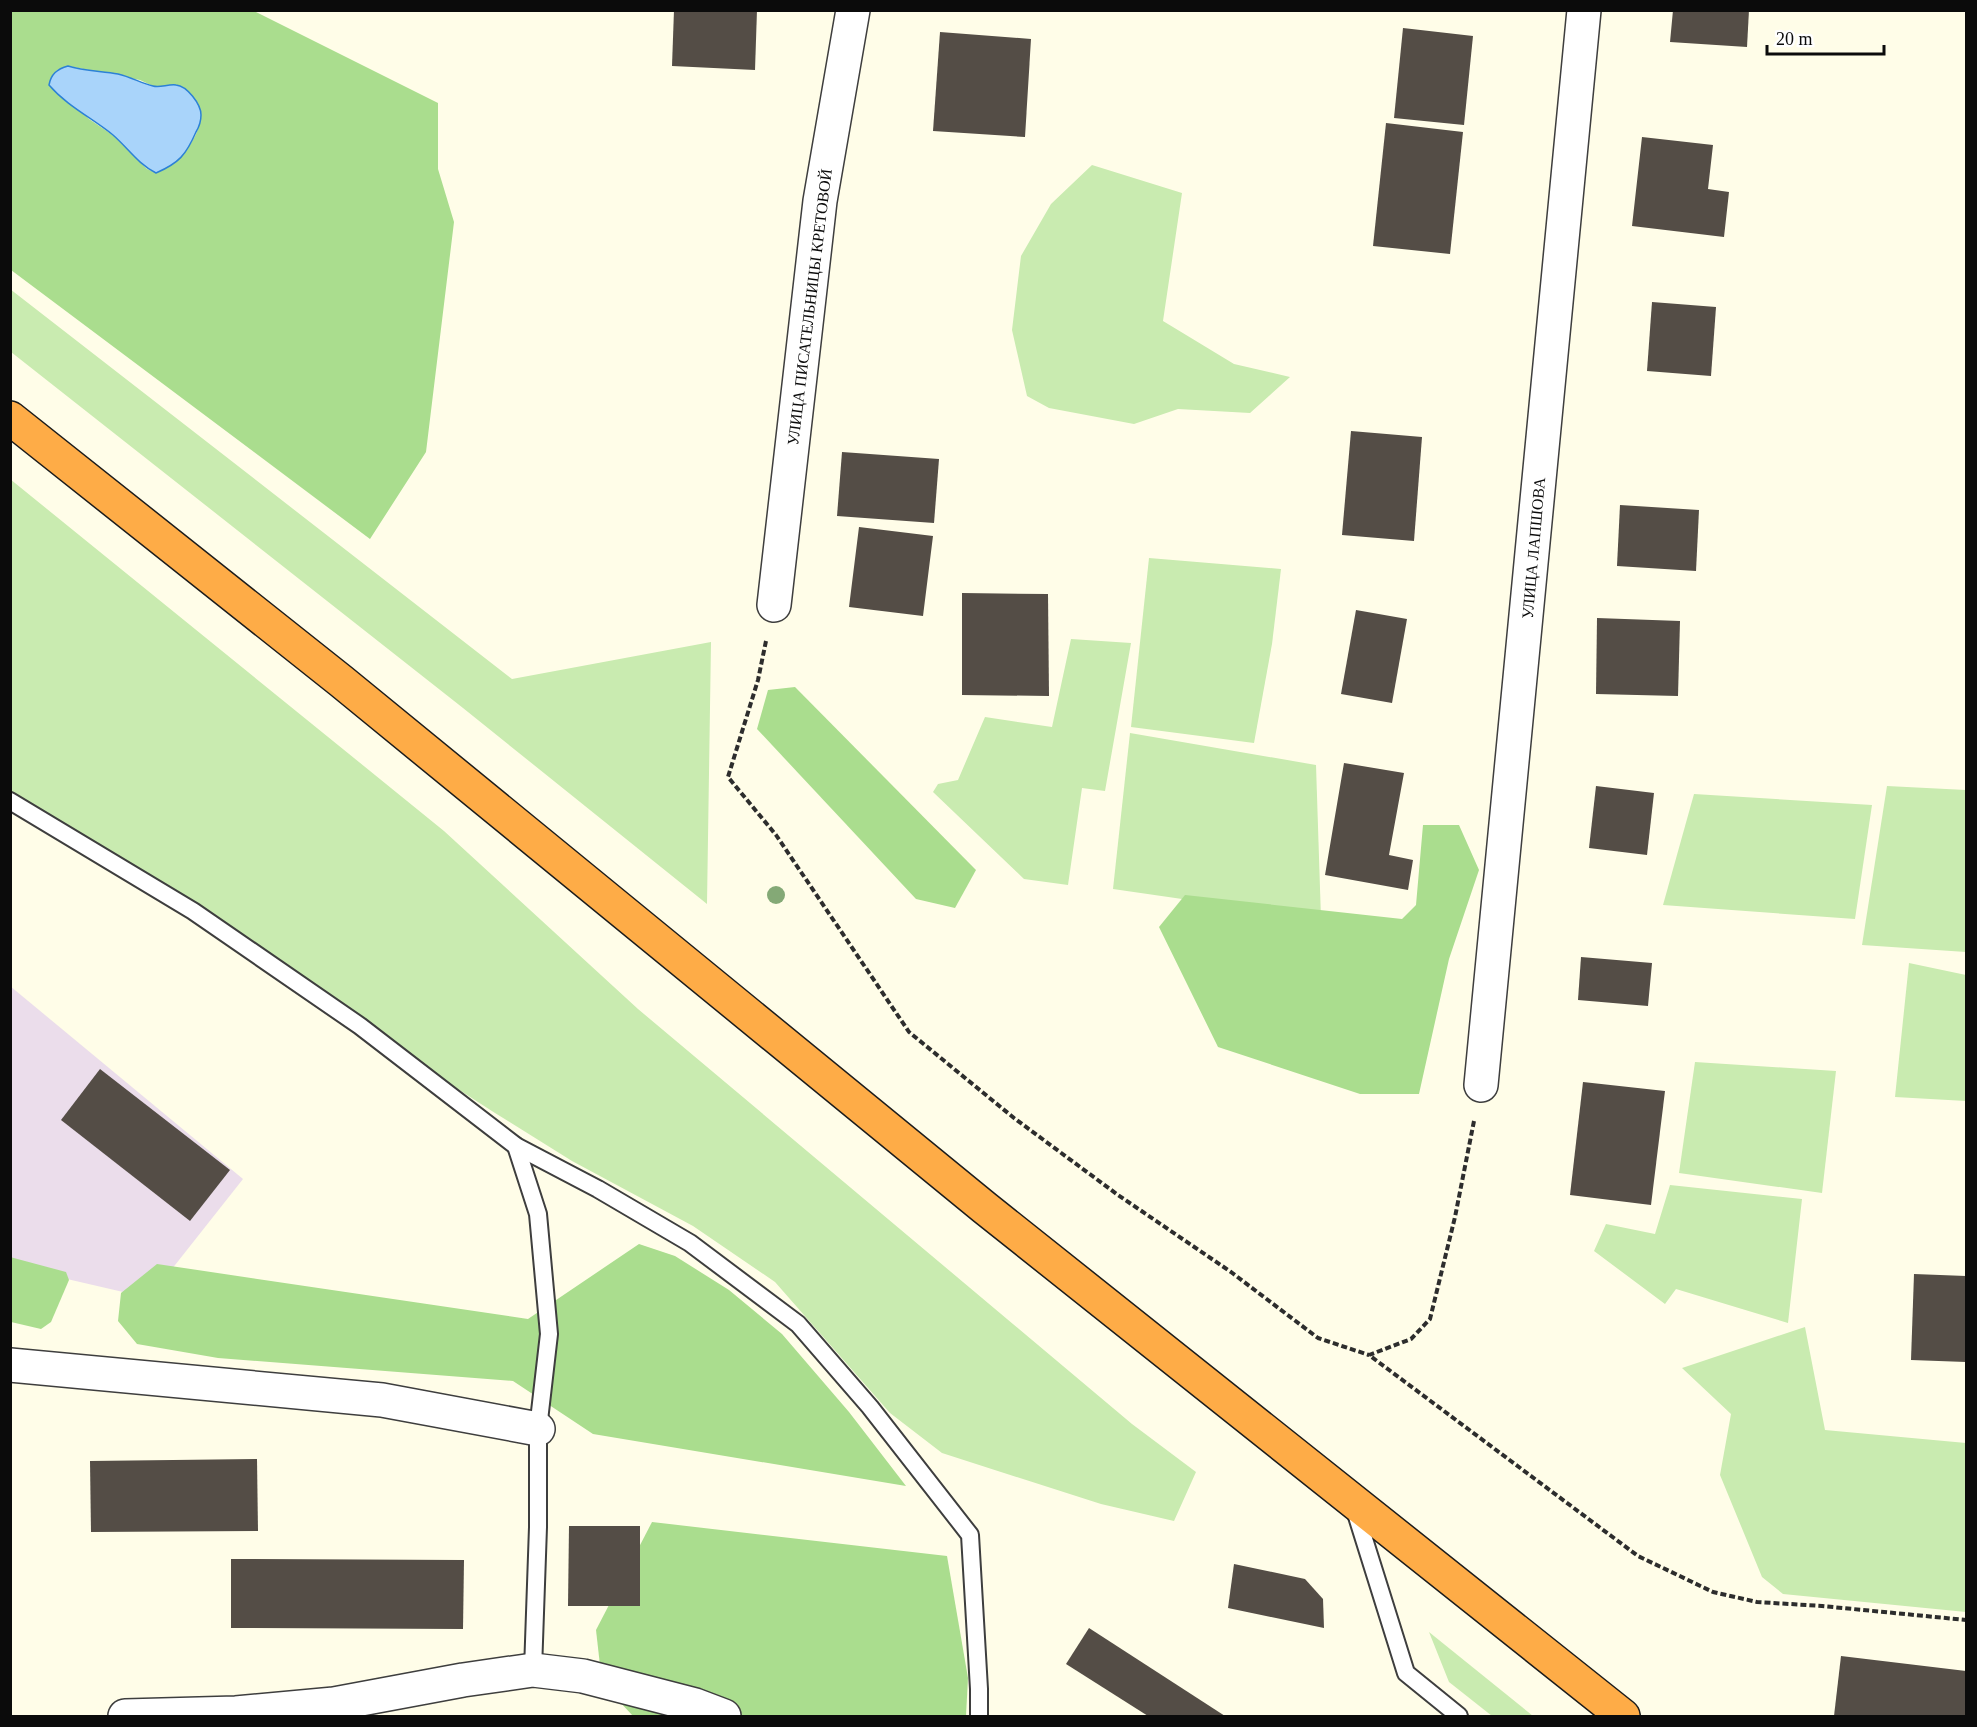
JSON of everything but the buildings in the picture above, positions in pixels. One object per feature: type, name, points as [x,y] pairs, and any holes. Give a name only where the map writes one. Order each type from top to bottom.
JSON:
[{"type":"highway","points":[[10,418],[341,681],[986,1208],[1623,1716]]},
{"type":"street","name":"УЛИЦА ПИСАТЕЛЬНИЦЫ КРЕТОВОЙ","points":[[774,605],[820,201],[853,10]]},
{"type":"street","name":"УЛИЦА ЛАПШОВА","points":[[1481,1085],[1584,10]]},
{"type":"street","points":[[10,1365],[382,1400],[538,1429]]},
{"type":"street","points":[[125,1716],[236,1713],[334,1704],[463,1680],[533,1670],[583,1676],[695,1705],[724,1716]]},
{"type":"lane","points":[[10,801],[193,911],[360,1026],[516,1146],[598,1189],[690,1243],[798,1324],[870,1407],[970,1535],[979,1716]]},
{"type":"lane","points":[[516,1146],[538,1214],[549,1334],[538,1429],[538,1527],[533,1670]]},
{"type":"lane","points":[[1351,1498],[1406,1673],[1460,1716]]},
{"type":"path","points":[[774,605],[758,680],[728,777],[776,835],[909,1032],[1023,1125],[1118,1195],[1231,1272],[1318,1338],[1369,1355],[1638,1556],[1713,1592],[1756,1602],[1966,1620]]},
{"type":"path","points":[[1369,1355],[1411,1339],[1430,1319],[1455,1217],[1481,1085]]},
{"type":"shaded area","points":[[10,986],[243,1179],[149,1298],[11,1266]]},
{"type":"green space","points":[[10,11],[254,11],[438,103],[438,169],[454,222],[426,452],[370,539],[11,270]],"holes":[[[68,66],[140,80],[155,87],[179,85],[193,98],[199,112],[198,128],[189,146],[156,173],[147,169],[114,136],[89,119],[50,79],[57,70]]]},
{"type":"green space","points":[[1092,165],[1182,193],[1163,321],[1234,364],[1290,377],[1250,413],[1178,409],[1134,424],[1049,408],[1027,396],[1012,330],[1021,256],[1051,204]]},
{"type":"green space","points":[[10,289],[512,679],[711,642],[707,904],[463,708],[11,352]]},
{"type":"green space","points":[[10,479],[444,831],[638,1009],[1132,1424],[1196,1472],[1174,1521],[1101,1504],[942,1453],[890,1413],[775,1282],[693,1226],[572,1161],[495,1113],[11,801]]},
{"type":"green space","points":[[1149,558],[1281,569],[1272,644],[1254,743],[1131,727]]},
{"type":"green space","points":[[1071,639],[1131,643],[1105,791],[1082,788],[1068,885],[1024,879],[933,792],[938,784],[958,780],[985,717],[1052,727]]},
{"type":"green space","points":[[795,687],[976,870],[955,908],[916,899],[757,729],[768,690]]},
{"type":"green space","points":[[1130,733],[1316,765],[1321,919],[1113,889]]},
{"type":"green space","points":[[1887,786],[1966,790],[1966,952],[1862,945]]},
{"type":"green space","points":[[1694,794],[1872,805],[1855,919],[1663,905]]},
{"type":"green space","points":[[1423,825],[1459,825],[1479,870],[1449,959],[1419,1094],[1360,1094],[1218,1047],[1159,927],[1185,895],[1402,919],[1416,905]]},
{"type":"green space","points":[[1909,963],[1966,975],[1966,1101],[1895,1097]]},
{"type":"green space","points":[[1695,1062],[1836,1071],[1822,1193],[1679,1173]]},
{"type":"green space","points":[[1670,1185],[1802,1199],[1788,1323],[1676,1289],[1665,1304],[1594,1251],[1606,1224],[1655,1234]]},
{"type":"green space","points":[[639,1244],[675,1256],[729,1290],[782,1334],[849,1412],[906,1486],[593,1434],[513,1381],[218,1358],[137,1344],[118,1321],[121,1293],[157,1264],[528,1319]]},
{"type":"green space","points":[[10,1257],[66,1272],[69,1280],[51,1322],[41,1329],[11,1322]]},
{"type":"green space","points":[[1805,1327],[1825,1430],[1966,1443],[1966,1612],[1783,1594],[1762,1577],[1720,1475],[1731,1414],[1682,1368]]},
{"type":"green space","points":[[652,1522],[947,1556],[968,1678],[966,1716],[633,1716],[602,1683],[596,1630]]},
{"type":"green space","points":[[1429,1632],[1533,1716],[1492,1716],[1449,1682]]},
{"type":"water","points":[[68,66],[118,74],[158,87],[176,85],[185,89],[196,101],[201,115],[189,147],[171,166],[156,173],[144,165],[113,135],[72,106],[49,85],[55,72]]}]
